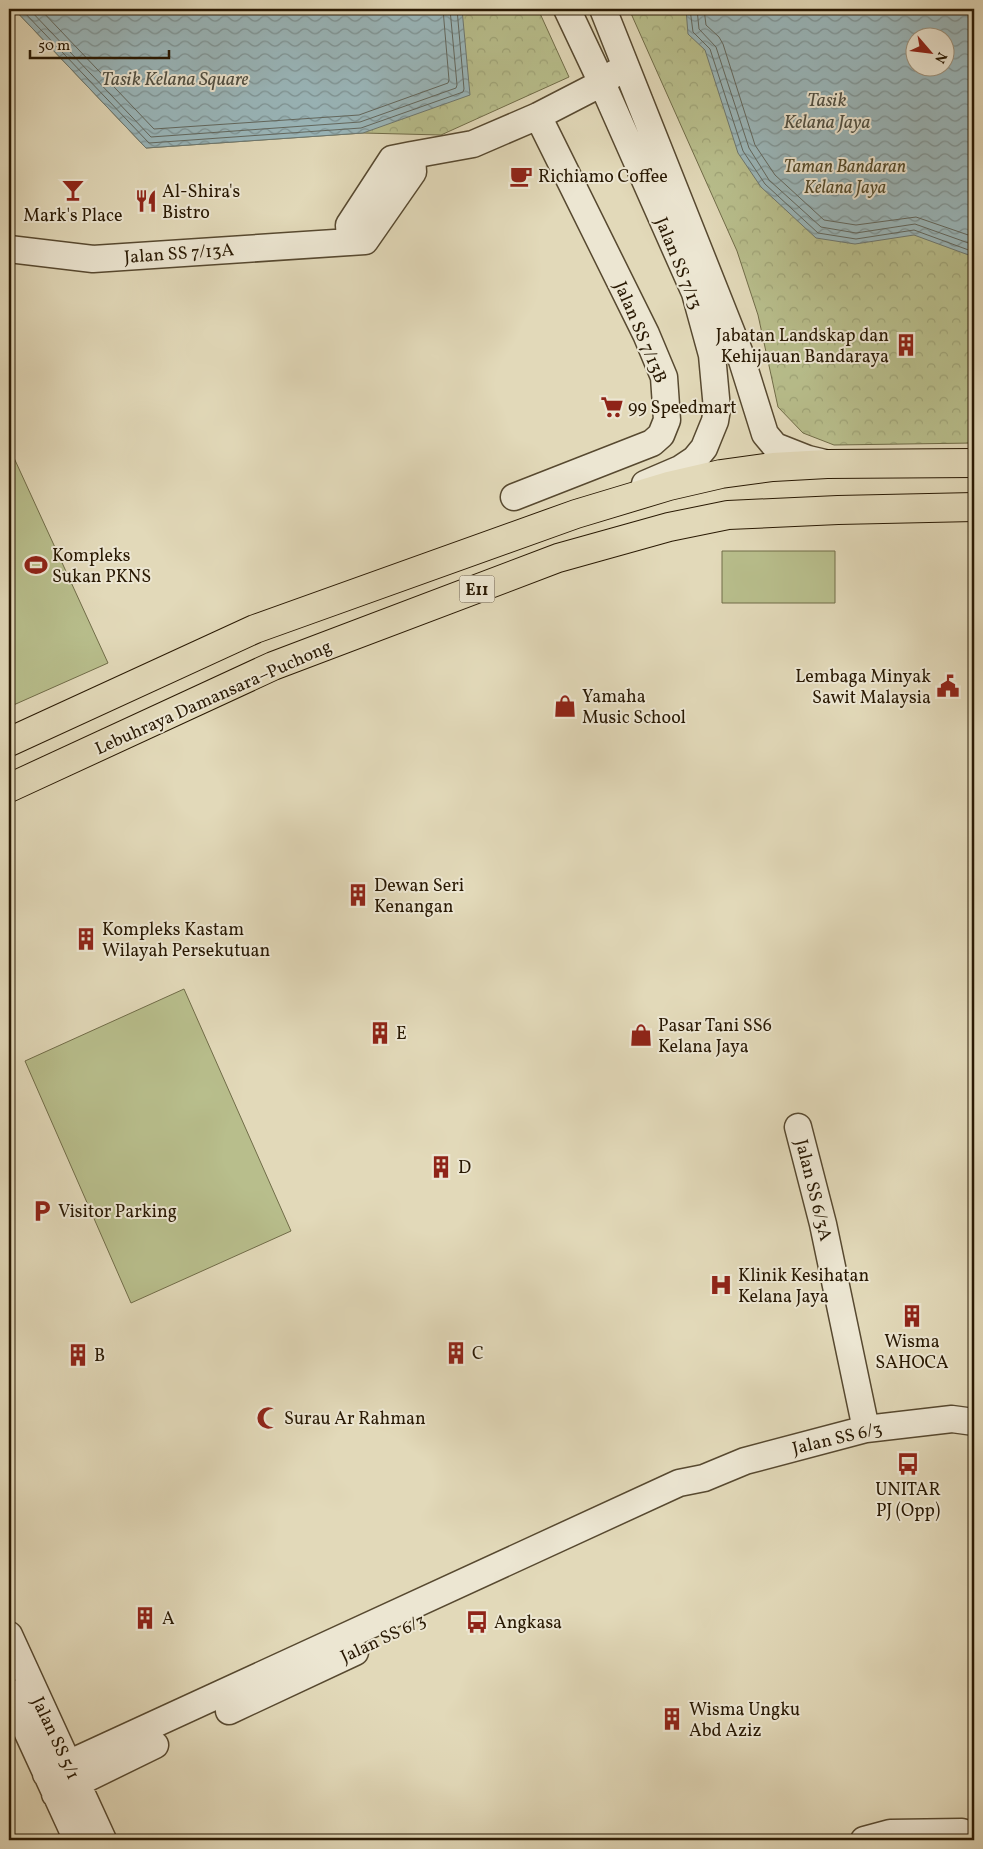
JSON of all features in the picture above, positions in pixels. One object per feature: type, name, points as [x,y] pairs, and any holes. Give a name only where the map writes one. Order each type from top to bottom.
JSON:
[{"type":"highway","name":"E11","points":[[9,742],[255,628],[576,514],[669,486],[721,474],[773,467],[827,464],[974,463]]},
{"type":"highway","name":"Lebuhraya Damansara–Puchong","points":[[9,788],[273,666],[558,558],[669,527],[728,515],[974,507]]},
{"type":"street","name":"Jalan SS 7/13","points":[[567,9],[602,83],[695,293],[712,355],[717,409],[710,435],[695,459],[680,469],[576,514]]},
{"type":"street","name":"Jalan SS 7/13","points":[[603,9],[739,351],[765,434],[775,446],[827,464]]},
{"type":"street","name":"Jalan SS 7/13A","points":[[9,249],[93,259],[350,242],[348,225],[392,159],[473,144],[538,116],[602,83],[626,65]]},
{"type":"street","name":"Jalan SS 7/13B","points":[[514,498],[652,444],[661,434],[667,420],[664,377],[646,334],[538,116]]},
{"type":"street","name":"Jalan SS 6/3A","points":[[798,1127],[823,1224],[866,1429]]},
{"type":"street","name":"Jalan SS 6/3","points":[[62,1779],[324,1656],[449,1607],[686,1500],[704,1478],[745,1461],[866,1429],[952,1419],[974,1422]]},
{"type":"street","name":"Jalan SS 5/1","points":[[9,1635],[50,1724],[77,1840]]},
{"type":"street","name":"Jalan SS 5/1","points":[[9,1692],[62,1779],[103,1840]]},
{"type":"street","points":[[50,1724],[74,1744],[125,1749],[106,1782],[97,1808],[103,1840]]},
{"type":"street","points":[[864,1840],[890,1833],[962,1832],[974,1836]]},
{"type":"green space","name":"Tasik Kelana Square","points":[[14,9],[538,9],[569,77],[441,135],[363,133],[146,148]]},
{"type":"green space","name":"Taman Bandaran Kelana Jaya","points":[[629,9],[974,9],[974,443],[834,445],[803,433],[778,407],[758,315],[737,251]]},
{"type":"green space","name":"Kompleks Sukan PKNS","points":[[9,447],[108,663],[9,707]]},
{"type":"green space","points":[[722,551],[835,551],[835,603],[722,603]]},
{"type":"green space","points":[[184,989],[291,1231],[131,1303],[25,1061]]},
{"type":"water","name":"Tasik Kelana Square","points":[[14,9],[462,9],[470,95],[363,133],[146,148]]},
{"type":"water","name":"Tasik Kelana Jaya","points":[[686,9],[974,9],[974,257],[914,235],[855,244],[816,238],[761,187],[738,153],[705,50],[688,34]]},
{"type":"place","name":"Richiamo Coffee","points":[[521,176]]},
{"type":"place","name":"Mark's Place","points":[[73,190]]},
{"type":"place","name":"Al-Shira's Bistro","points":[[146,201]]},
{"type":"place","name":"Jabatan Landskap dan Kehijauan Bandaraya","points":[[906,345]]},
{"type":"place","name":"99 Speedmart","points":[[612,407]]},
{"type":"place","name":"Kompleks Sukan PKNS","points":[[36,565]]},
{"type":"place","name":"Lembaga Minyak Sawit Malaysia","points":[[948,686]]},
{"type":"place","name":"Yamaha Music School","points":[[565,706]]},
{"type":"place","name":"Dewan Seri Kenangan","points":[[358,895]]},
{"type":"place","name":"Kompleks Kastam Wilayah Persekutuan","points":[[86,939]]},
{"type":"place","name":"E","points":[[380,1033]]},
{"type":"place","name":"Pasar Tani SS6 Kelana Jaya","points":[[641,1035]]},
{"type":"place","name":"D","points":[[441,1167]]},
{"type":"place","name":"Visitor Parking","points":[[42,1211]]},
{"type":"place","name":"Klinik Kesihatan Kelana Jaya","points":[[721,1285]]},
{"type":"place","name":"Wisma SAHOCA","points":[[912,1316]]},
{"type":"place","name":"C","points":[[456,1353]]},
{"type":"place","name":"B","points":[[78,1355]]},
{"type":"place","name":"Surau Ar Rahman","points":[[268,1418]]},
{"type":"place","name":"UNITAR PJ (Opp)","points":[[908,1464]]},
{"type":"place","name":"A","points":[[145,1618]]},
{"type":"place","name":"Angkasa","points":[[477,1622]]},
{"type":"place","name":"Wisma Ungku Abd Aziz","points":[[672,1719]]}]
